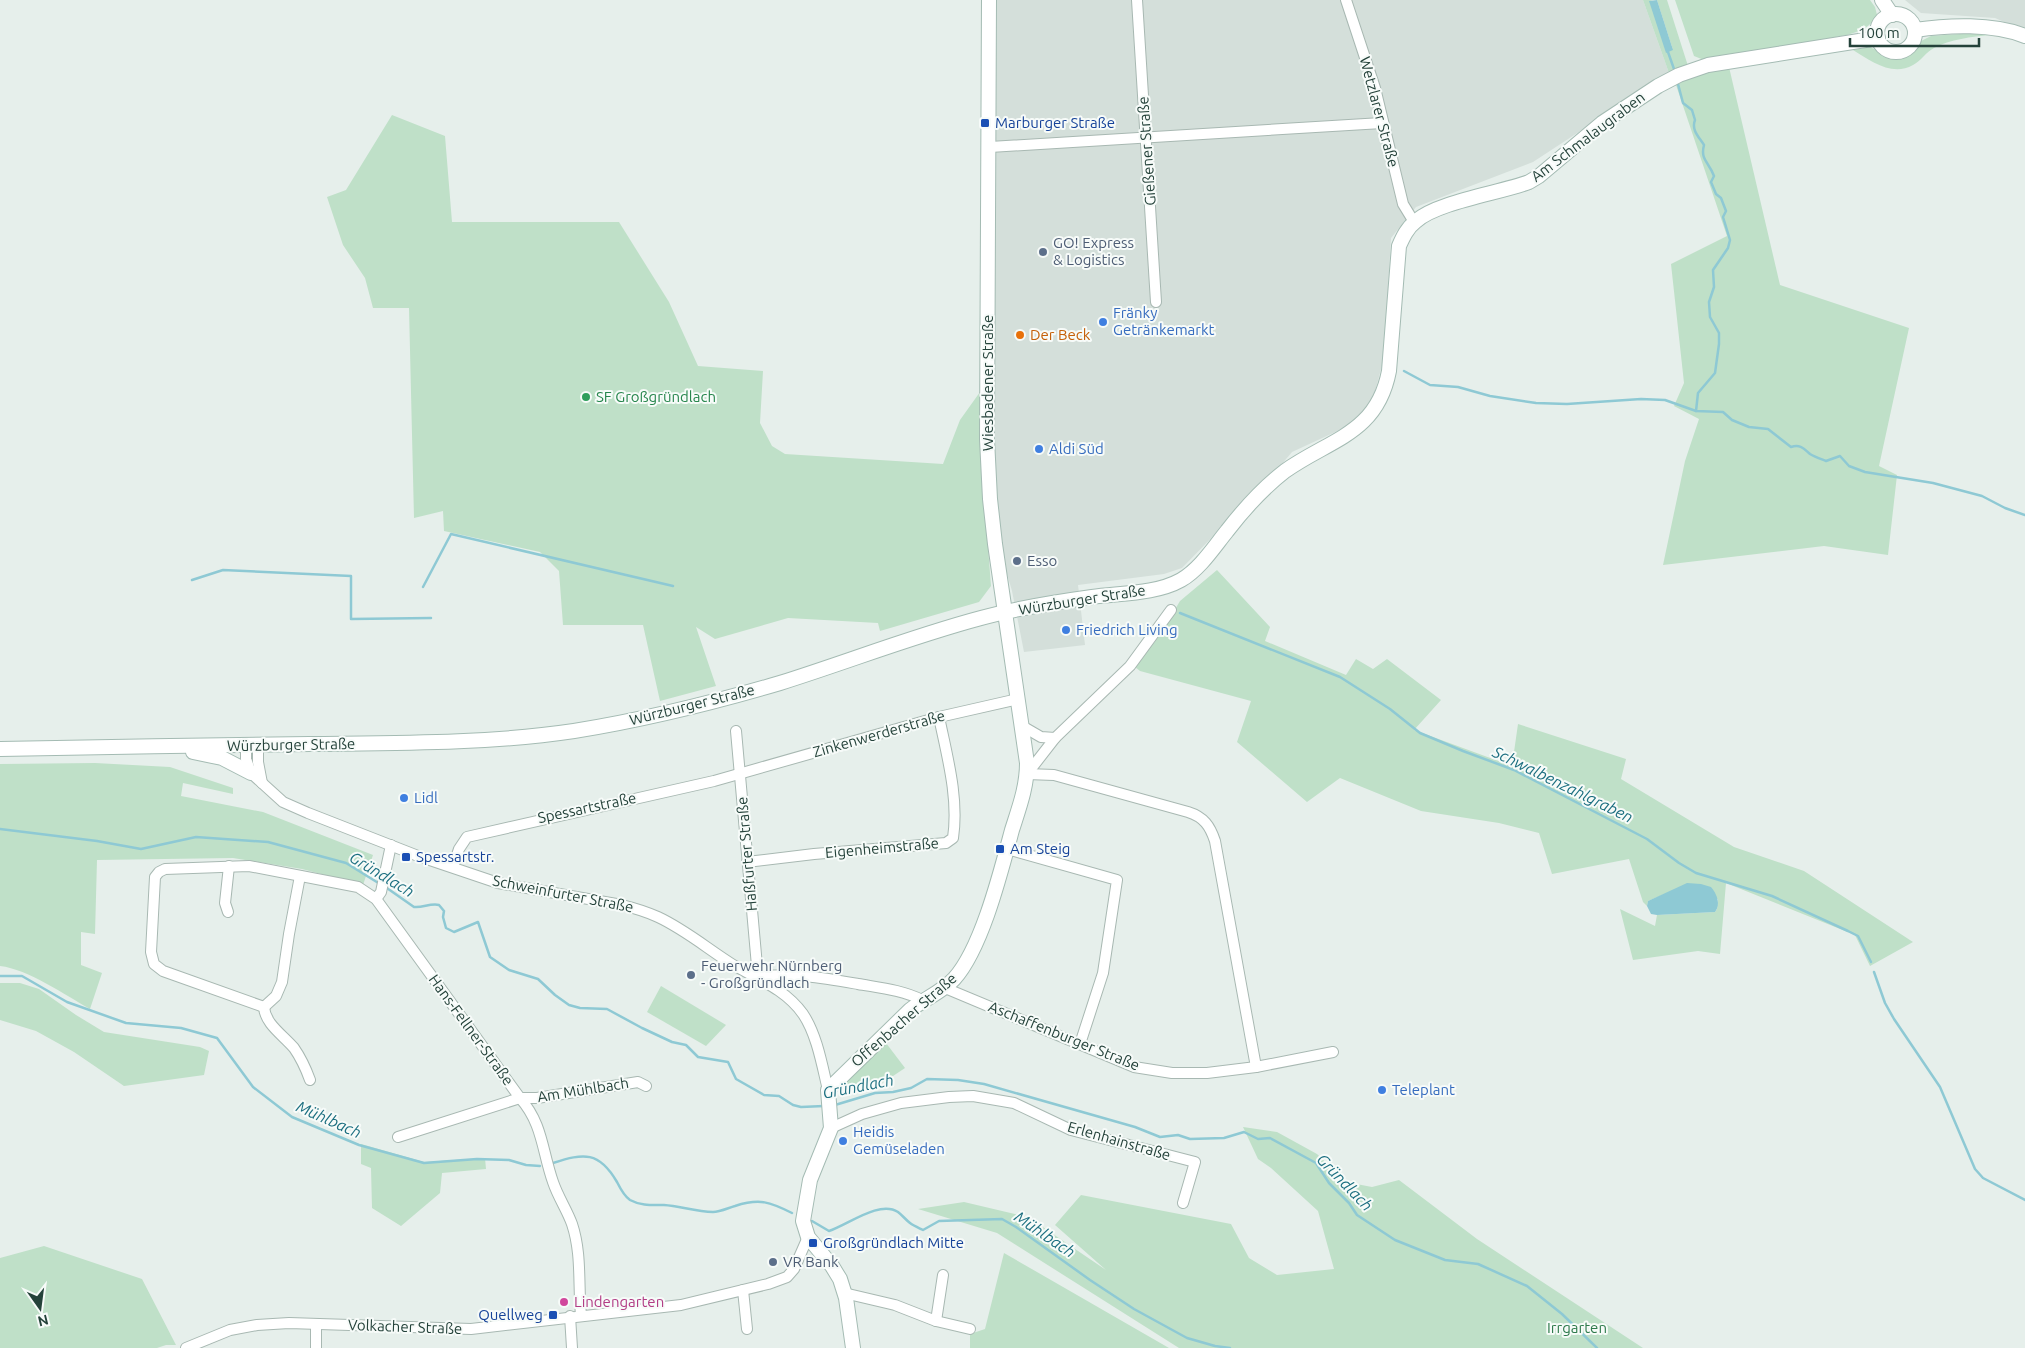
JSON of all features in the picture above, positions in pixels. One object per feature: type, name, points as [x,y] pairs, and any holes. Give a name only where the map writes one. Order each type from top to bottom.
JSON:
[{"type":"main road","name":"Wiesbadener Straße","points":[[989,0],[990,147],[987,439],[991,508],[1027,769]]},
{"type":"main road","points":[[1882,0],[1892,15]]},
{"type":"main road","points":[[1892,15],[1906,18],[1915,30],[1913,42],[1903,51],[1897,52],[1885,48],[1878,38],[1879,26],[1882,21],[1892,15]]},
{"type":"main road","points":[[1915,30],[1936,26],[1964,26],[2004,30],[2025,36]]},
{"type":"main road","name":"Am Schmalaugraben","points":[[1318,452],[1355,430],[1374,410],[1381,399],[1386,386],[1392,352],[1399,246],[1405,233],[1424,214],[1529,182],[1539,176],[1602,124],[1642,96],[1679,75],[1708,65],[1878,38]]},
{"type":"main road","name":"Würzburger Straße","points":[[0,749],[473,741],[527,737],[616,724],[726,698],[782,682],[937,630],[1005,612],[1092,597],[1155,589],[1177,582],[1196,568],[1268,486],[1284,472],[1318,452]]},
{"type":"main road","points":[[153,747],[222,758],[251,773]]},
{"type":"main road","name":"Offenbacher Straße","points":[[828,1093],[842,1075],[922,1000],[945,988],[961,970],[979,934],[988,910],[1025,790],[1027,769]]},
{"type":"main road","points":[[828,1093],[831,1124],[808,1186],[803,1221],[808,1238],[832,1266],[840,1279],[853,1348]]},
{"type":"street","name":"Gießener Straße","points":[[1138,0],[1156,302]]},
{"type":"street","name":"Wetzlarer Straße","points":[[1346,0],[1375,88],[1403,204],[1414,222]]},
{"type":"street","points":[[990,147],[1382,123]]},
{"type":"street","name":"Offenbacher Straße","points":[[1027,769],[1055,738],[1130,666],[1171,610]]},
{"type":"street","name":"Zinkenwerderstraße","points":[[741,773],[939,717],[1018,699]]},
{"type":"street","name":"Eigenheimstraße","points":[[747,862],[814,854],[946,843],[953,838],[955,828],[952,781],[939,717]]},
{"type":"street","points":[[1022,726],[1041,737],[1055,738]]},
{"type":"street","name":"Haßfurter Straße","points":[[736,731],[758,977]]},
{"type":"street","points":[[251,773],[246,759],[252,745]]},
{"type":"street","points":[[252,745],[262,783]]},
{"type":"street","points":[[1027,769],[1188,812],[1197,815],[1208,824],[1216,841],[1256,1067]]},
{"type":"street","name":"Schweinfurter Straße","points":[[251,773],[283,802],[390,845],[512,887],[607,902],[642,910],[674,925],[736,967],[773,986],[796,1005],[804,1016],[821,1061],[828,1093]]},
{"type":"street","name":"Spessartstraße","points":[[453,867],[459,849],[467,836],[741,773]]},
{"type":"street","points":[[378,896],[390,845]]},
{"type":"street","points":[[1007,849],[1117,880],[1103,973],[1080,1044]]},
{"type":"street","points":[[228,912],[225,903],[229,866]]},
{"type":"street","name":"Hans-Fellner-Straße","points":[[264,1007],[163,971],[154,964],[151,952],[156,877],[159,872],[165,869],[249,866],[358,887],[378,896],[530,1110],[540,1130],[553,1183],[572,1223],[580,1275],[576,1316]]},
{"type":"street","points":[[300,876],[282,982],[276,996],[264,1007],[264,1013],[269,1022],[294,1049],[302,1061],[310,1080]]},
{"type":"street","points":[[758,977],[776,974],[817,977],[904,991],[922,1000]]},
{"type":"street","points":[[773,986],[776,974]]},
{"type":"street","name":"Aschaffenburger Straße","points":[[945,988],[1134,1067],[1172,1073],[1207,1073],[1256,1067],[1333,1052]]},
{"type":"street","name":"Am Mühlbach","points":[[398,1137],[520,1098],[537,1098],[638,1082],[646,1086]]},
{"type":"street","name":"Erlenhainstraße","points":[[831,1124],[901,1103],[949,1097],[973,1096],[1014,1103],[1071,1130],[1194,1162],[1183,1202]]},
{"type":"street","name":"Volkacher Straße","points":[[186,1348],[230,1330],[289,1323],[471,1329],[576,1316],[659,1309],[779,1281],[791,1274],[808,1238]]},
{"type":"street","points":[[936,1321],[943,1275]]},
{"type":"street","points":[[743,1290],[747,1329]]},
{"type":"street","points":[[844,1293],[895,1305],[936,1321],[970,1329]]},
{"type":"street","points":[[572,1348],[576,1316]]},
{"type":"street","points":[[316,1324],[316,1348]]},
{"type":"shaded area","points":[[997,0],[1643,0],[1669,73],[1533,162],[1416,207],[1391,238],[1384,358],[1373,399],[1363,413],[1344,428],[1292,452],[1271,477],[1182,568],[1164,574],[1078,585],[1085,645],[1024,652],[1012,591],[1001,553],[991,440]]},
{"type":"shaded area","points":[[1905,0],[2025,0],[2025,31],[1995,18],[1921,13]]},
{"type":"green space","points":[[1643,0],[1653,0],[1650,1],[1673,50],[1657,0],[1667,0],[1688,66],[1669,73]]},
{"type":"green space","points":[[1675,0],[1870,0],[1875,7],[1877,15],[1868,26],[1847,35],[1704,60],[1694,56]]},
{"type":"green space","points":[[1974,33],[1990,35],[1947,42],[1931,50],[1916,63],[1905,68],[1897,69],[1882,66],[1853,50],[1870,47],[1892,58],[1899,58],[1907,56],[1921,41],[1931,36]]},
{"type":"green space","points":[[1729,67],[1780,285],[1909,328],[1879,466],[1897,475],[1888,555],[1824,546],[1663,565],[1685,461],[1699,419],[1674,406],[1684,383],[1671,264],[1727,236],[1675,82]]},
{"type":"green space","points":[[392,115],[445,136],[452,222],[619,222],[669,302],[698,366],[763,371],[760,423],[772,446],[785,454],[943,464],[960,420],[980,392],[980,442],[991,586],[979,602],[880,631],[878,623],[788,618],[715,639],[696,627],[716,686],[660,701],[643,625],[563,625],[559,571],[540,552],[444,531],[443,511],[414,518],[409,308],[373,308],[365,278],[343,245],[327,197],[346,190]]},
{"type":"green space","points":[[1217,570],[1270,627],[1265,641],[1346,675],[1356,659],[1373,669],[1387,659],[1441,700],[1414,730],[1512,766],[1518,724],[1626,759],[1621,779],[1734,847],[1804,871],[1913,942],[1870,966],[1855,935],[1726,883],[1720,954],[1698,951],[1633,960],[1620,909],[1655,926],[1657,915],[1715,912],[1718,899],[1674,890],[1648,901],[1647,906],[1643,902],[1629,859],[1552,874],[1539,833],[1499,823],[1421,811],[1340,778],[1307,802],[1237,742],[1251,701],[1140,671],[1135,667],[1160,635],[1180,601]]},
{"type":"green space","points":[[95,763],[170,767],[233,788],[233,794],[183,783],[181,796],[263,812],[373,855],[363,885],[302,869],[233,858],[97,860],[95,934],[81,932],[81,965],[102,973],[90,1009],[34,977],[0,966],[0,764]]},
{"type":"green space","points":[[0,983],[20,983],[39,989],[104,1032],[200,1047],[209,1051],[204,1075],[124,1086],[74,1052],[36,1031],[0,1020]]},
{"type":"green space","points":[[661,986],[726,1025],[706,1046],[647,1012]]},
{"type":"green space","points":[[886,1043],[905,1068],[884,1082],[843,1092],[837,1089]]},
{"type":"green space","name":"Irrgarten","points":[[1243,1127],[1277,1132],[1317,1154],[1346,1182],[1372,1187],[1399,1180],[1477,1239],[1643,1348],[1179,1348],[997,1233],[918,1209],[964,1202],[1028,1217],[1106,1270],[1055,1225],[1081,1195],[1231,1224],[1249,1258],[1277,1275],[1334,1269],[1318,1211],[1271,1168],[1258,1159]]},
{"type":"green space","points":[[361,1144],[424,1162],[485,1158],[486,1169],[442,1173],[440,1193],[401,1226],[372,1208],[371,1168],[361,1164]]},
{"type":"green space","points":[[44,1246],[142,1279],[176,1345],[166,1345],[157,1348],[0,1348],[0,1258]]},
{"type":"green space","points":[[1004,1253],[1169,1348],[970,1348],[970,1334],[985,1329]]},
{"type":"water","points":[[1657,0],[1673,50],[1666,53],[1649,1]]},
{"type":"water","points":[[1687,883],[1711,887],[1718,899],[1718,906],[1715,912],[1651,914],[1647,906],[1648,901]]},
{"type":"waterway","points":[[1668,52],[1674,69]]},
{"type":"waterway","points":[[1678,84],[1683,103],[1692,110],[1695,130],[1704,145],[1704,158],[1714,176],[1711,182],[1716,194],[1721,198],[1726,211],[1723,217],[1730,240],[1728,248],[1713,270],[1714,287],[1709,302],[1710,317],[1719,333],[1715,373],[1698,393],[1696,411]]},
{"type":"waterway","points":[[1404,371],[1430,385],[1458,387],[1490,396],[1536,403],[1567,404],[1641,399],[1665,400],[1696,411],[1723,412],[1732,420],[1749,427],[1768,429],[1791,447],[1800,447],[1826,461],[1840,456],[1849,466],[1865,472],[1933,483],[1982,496],[2005,508],[2025,515]]},
{"type":"waterway","points":[[423,587],[451,534],[673,586]]},
{"type":"waterway","points":[[192,580],[223,570],[351,576],[351,619],[431,618]]},
{"type":"waterway","name":"Schwalbenzahlgraben","points":[[1180,613],[1340,677],[1390,709],[1420,733],[1514,770],[1647,839],[1696,873],[1772,896],[1858,936],[1871,962]]},
{"type":"waterway","name":"Gründlach","points":[[0,829],[97,841],[141,849],[196,837],[268,842],[346,863],[380,884]]},
{"type":"waterway","name":"Gründlach","points":[[384,886],[414,907],[439,905],[444,911],[443,917],[446,928],[454,932],[478,922],[490,957],[509,970],[538,979],[569,1005],[580,1008],[607,1009],[672,1042],[686,1045],[698,1057],[728,1062],[736,1079],[764,1095],[779,1096],[793,1105],[801,1107],[824,1106]]},
{"type":"waterway","name":"Schwalbenzahlgraben","points":[[1874,972],[1885,1003],[1894,1019],[1940,1087],[1975,1169],[1983,1178],[2025,1200]]},
{"type":"waterway","name":"Mühlbach","points":[[0,976],[22,976],[67,1002],[126,1023],[181,1028],[217,1038],[253,1087],[292,1117],[359,1145],[424,1163],[477,1159],[509,1160],[526,1165],[540,1166]]},
{"type":"waterway","name":"Gründlach","points":[[835,1105],[875,1093],[911,1088],[927,1079],[958,1080],[984,1084],[1135,1127],[1160,1137],[1178,1135],[1190,1139],[1224,1138],[1244,1132],[1258,1139],[1270,1138],[1316,1163],[1329,1183],[1349,1203],[1357,1215],[1395,1240],[1445,1260],[1478,1264],[1527,1286],[1562,1314],[1597,1348]]},
{"type":"waterway","name":"Mühlbach","points":[[553,1163],[582,1156],[597,1160],[610,1172],[622,1192],[630,1200],[642,1204],[713,1212],[751,1202],[765,1202],[792,1213]]},
{"type":"waterway","name":"Mühlbach","points":[[812,1221],[829,1231],[873,1211],[882,1209],[898,1212],[910,1223],[923,1230],[939,1221],[1002,1219],[1134,1309],[1187,1338],[1230,1348]]},
{"type":"place","name":"Marburger Straße","points":[[985,123]]},
{"type":"place","name":"GO! Express & Logistics","points":[[1043,252]]},
{"type":"place","name":"Fränky Getränkemarkt","points":[[1103,322]]},
{"type":"place","name":"Der Beck","points":[[1020,335]]},
{"type":"place","name":"SF Großgründlach","points":[[586,397]]},
{"type":"place","name":"Aldi Süd","points":[[1039,449]]},
{"type":"place","name":"Esso","points":[[1017,561]]},
{"type":"place","name":"Friedrich Living","points":[[1066,630]]},
{"type":"place","name":"Lidl","points":[[404,798]]},
{"type":"place","name":"Am Steig","points":[[1000,849]]},
{"type":"place","name":"Spessartstr.","points":[[406,857]]},
{"type":"place","name":"Feuerwehr Nürnberg - Großgründlach","points":[[691,975]]},
{"type":"place","name":"Teleplant","points":[[1382,1090]]},
{"type":"place","name":"Heidis Gemüseladen","points":[[843,1141]]},
{"type":"place","name":"Großgründlach Mitte","points":[[813,1243]]},
{"type":"place","name":"VR Bank","points":[[773,1262]]},
{"type":"place","name":"Lindengarten","points":[[564,1302]]},
{"type":"place","name":"Quellweg","points":[[553,1315]]}]
